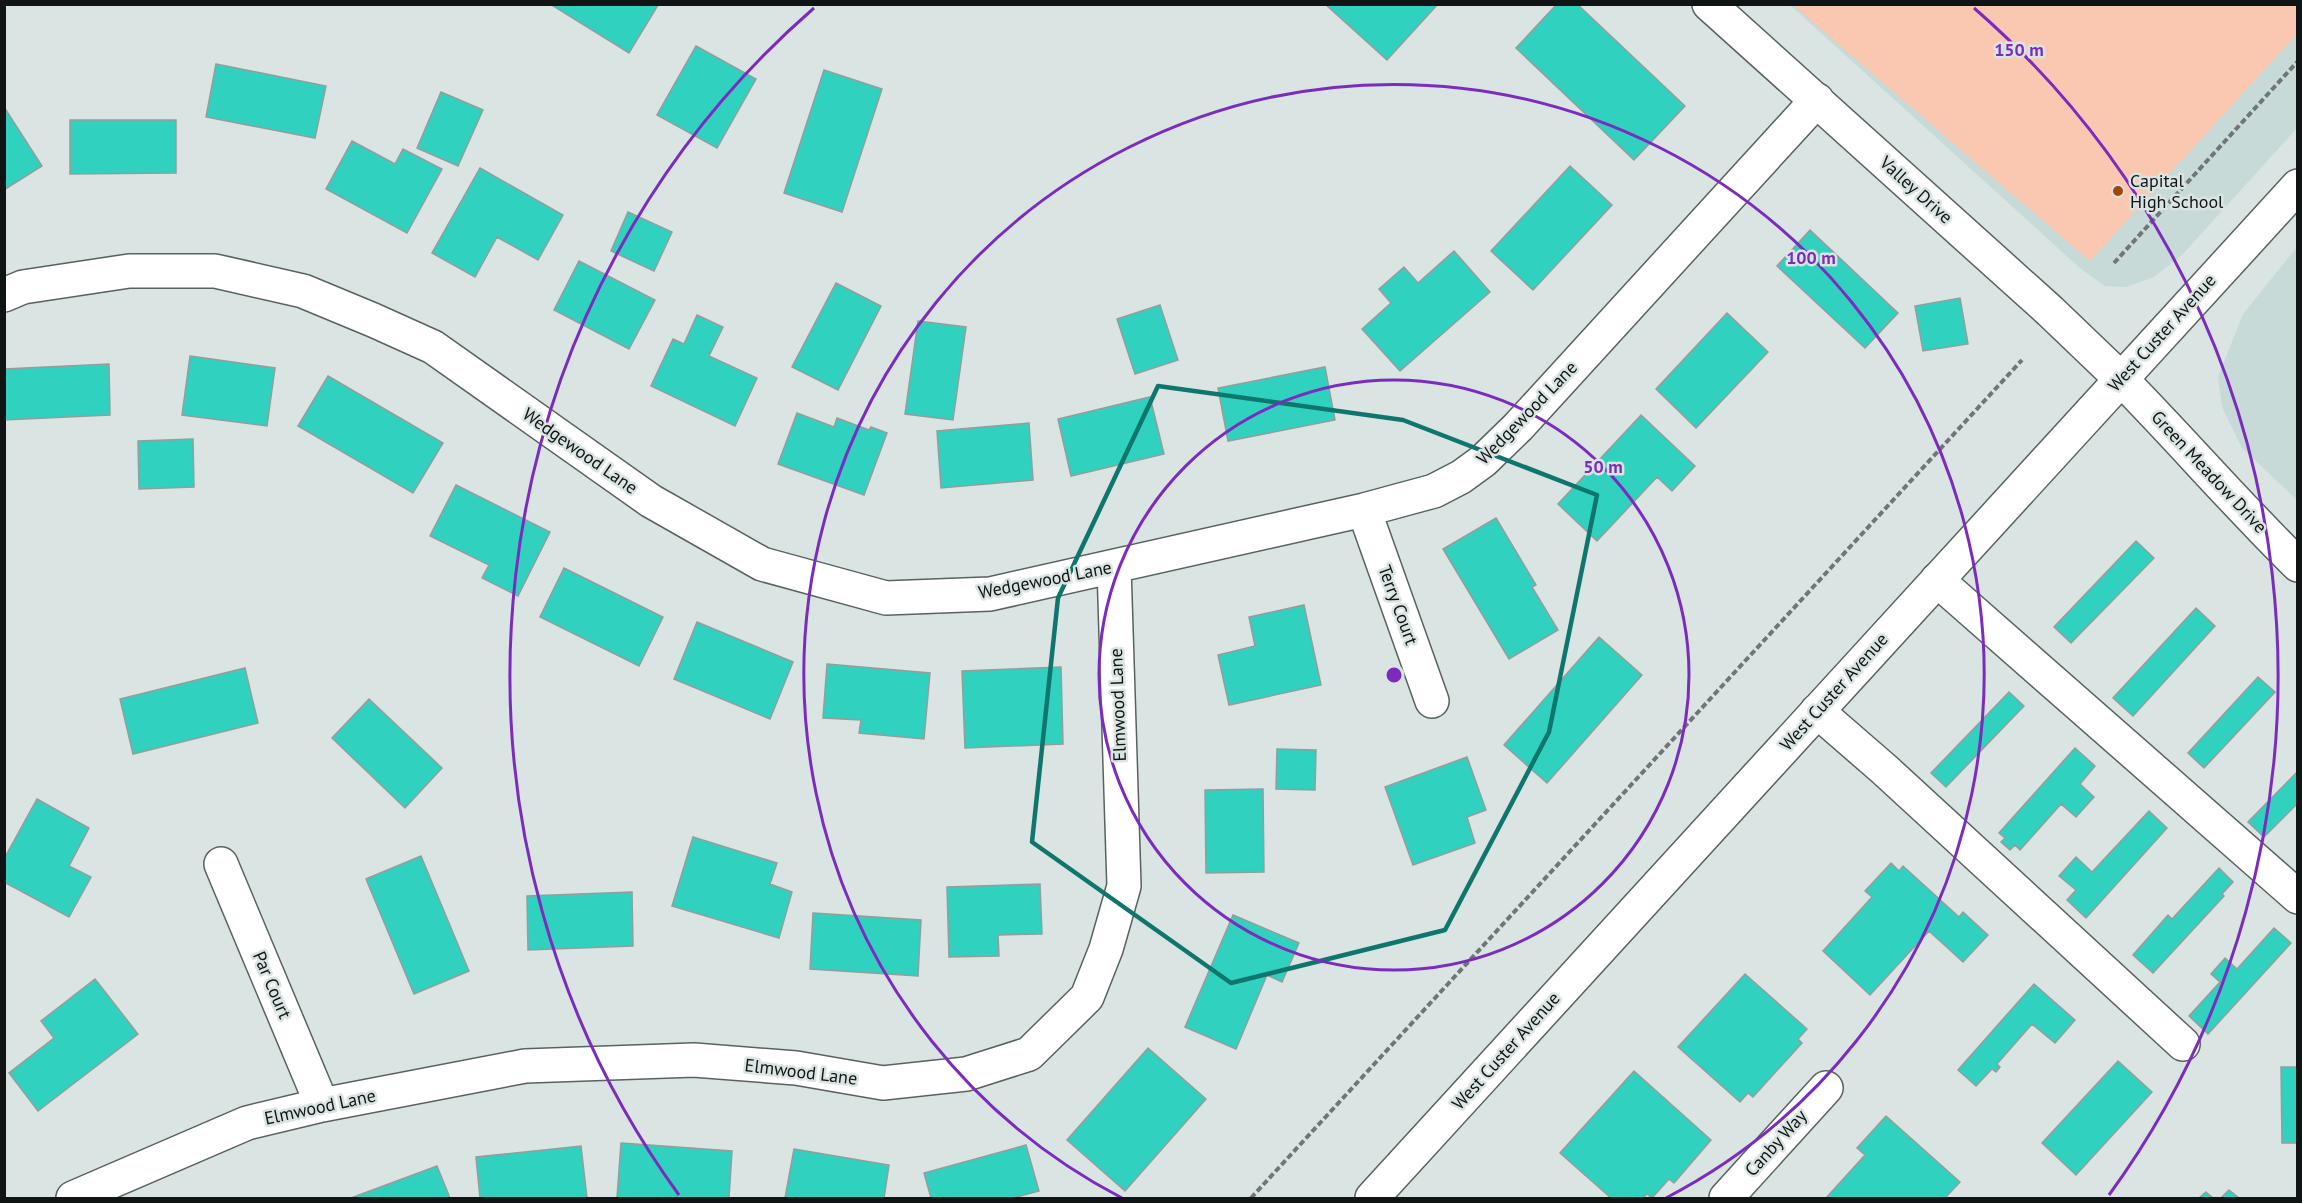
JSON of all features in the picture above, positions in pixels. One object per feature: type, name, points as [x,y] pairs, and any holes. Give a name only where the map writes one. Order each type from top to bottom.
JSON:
[{"type":"street","name":"Valley Drive","points":[[1709,4],[2050,310],[2121,379]]},
{"type":"street","name":"Wedgewood Lane","points":[[4,295],[23,287],[129,271],[215,271],[303,291],[433,347],[651,501],[762,564],[886,598],[990,594],[1364,510],[1434,491],[1461,477],[1483,461],[1518,427],[1817,100]]},
{"type":"street","name":"West Custer Avenue","points":[[1371,1198],[2298,186]]},
{"type":"street","name":"Green Meadow Drive","points":[[2121,379],[2174,432],[2253,521],[2298,566]]},
{"type":"street","name":"Terry Court","points":[[1364,510],[1432,701]]},
{"type":"street","name":"Elmwood Lane","points":[[73,1198],[247,1123],[322,1105],[525,1066],[694,1060],[796,1068],[884,1083],[966,1074],[1029,1054],[1087,997],[1106,949],[1124,886],[1114,567]]},
{"type":"street","points":[[1937,580],[2298,897]]},
{"type":"street","points":[[1817,711],[1902,785],[2184,1044]]},
{"type":"street","name":"Par Court","points":[[221,864],[322,1105]]},
{"type":"street","name":"Canby Way","points":[[1726,1198],[1826,1088]]},
{"type":"path","points":[[2115,263],[2298,61]]},
{"type":"path","points":[[1251,1198],[2022,360]]},
{"type":"highlighted area","points":[[1158,386],[1403,420],[1597,495],[1549,732],[1445,930],[1231,983],[1032,842],[1058,598]]},
{"type":"shaded area","name":"Capital High School","points":[[1790,5],[2297,5],[2297,128],[2182,255],[2154,277],[2126,287],[2105,286],[2081,269]]},
{"type":"shaded area","name":"Capital High School","points":[[1793,5],[2297,5],[2297,34],[2090,261]]},
{"type":"shaded area","points":[[2297,247],[2297,500],[2242,448],[2222,407],[2218,377],[2243,314]]},
{"type":"building","points":[[550,4],[657,4],[658,5],[629,53]]},
{"type":"building","points":[[1325,4],[1438,4],[1387,60]]},
{"type":"building","points":[[1557,4],[1577,4],[1685,106],[1634,160],[1516,48]]},
{"type":"building","points":[[696,46],[756,79],[717,148],[657,115]]},
{"type":"building","points":[[216,64],[326,86],[315,138],[206,117]]},
{"type":"building","points":[[824,70],[882,89],[842,212],[784,193]]},
{"type":"building","points":[[441,92],[483,110],[458,166],[417,148]]},
{"type":"building","points":[[4,107],[42,166],[4,190]]},
{"type":"building","points":[[70,120],[176,120],[176,173],[70,174]]},
{"type":"building","points":[[352,141],[395,164],[403,149],[442,169],[407,233],[326,189]]},
{"type":"building","points":[[1570,166],[1612,205],[1533,290],[1491,251]]},
{"type":"building","points":[[480,168],[563,215],[538,260],[497,237],[475,277],[432,253]]},
{"type":"building","points":[[628,212],[672,232],[654,271],[611,251]]},
{"type":"building","points":[[1810,230],[1898,313],[1865,348],[1777,266]]},
{"type":"building","points":[[1454,251],[1490,292],[1400,371],[1362,329],[1391,303],[1379,289],[1404,267],[1418,283]]},
{"type":"building","points":[[579,261],[655,300],[629,349],[554,310]]},
{"type":"building","points":[[836,283],[881,306],[838,390],[792,367]]},
{"type":"building","points":[[1960,298],[1968,344],[1923,351],[1915,306]]},
{"type":"building","points":[[1160,305],[1178,360],[1135,374],[1117,319]]},
{"type":"building","points":[[1727,313],[1768,352],[1696,428],[1656,389]]},
{"type":"building","points":[[697,315],[723,327],[709,356],[757,378],[735,426],[651,386],[673,339],[684,344]]},
{"type":"building","points":[[918,321],[966,327],[953,420],[905,414]]},
{"type":"building","points":[[190,356],[275,368],[267,426],[182,415]]},
{"type":"building","points":[[109,364],[110,415],[4,420],[4,369]]},
{"type":"building","points":[[1325,367],[1335,420],[1228,441],[1218,388]]},
{"type":"building","points":[[328,376],[443,443],[413,493],[298,426]]},
{"type":"building","points":[[1150,397],[1164,454],[1071,476],[1058,419]]},
{"type":"building","points":[[797,413],[834,427],[837,418],[869,430],[871,427],[887,433],[864,495],[778,464]]},
{"type":"building","points":[[1641,415],[1695,466],[1672,491],[1657,477],[1597,541],[1558,504]]},
{"type":"building","points":[[1029,423],[1033,480],[941,488],[937,431]]},
{"type":"building","points":[[193,439],[194,487],[139,489],[138,441]]},
{"type":"building","points":[[456,485],[550,532],[518,596],[482,578],[489,565],[430,536]]},
{"type":"building","points":[[1496,518],[1536,585],[1532,587],[1558,630],[1509,659],[1443,549]]},
{"type":"building","points":[[2136,541],[2154,558],[2071,643],[2054,627]]},
{"type":"building","points":[[564,568],[663,617],[639,666],[540,617]]},
{"type":"building","points":[[1304,605],[1321,685],[1229,705],[1218,655],[1255,646],[1249,617]]},
{"type":"building","points":[[2196,608],[2215,626],[2133,716],[2113,698]]},
{"type":"building","points":[[697,622],[793,662],[770,719],[674,679]]},
{"type":"building","points":[[1599,637],[1642,675],[1547,783],[1504,745]]},
{"type":"building","points":[[827,664],[930,673],[924,739],[859,733],[861,720],[823,718]]},
{"type":"building","points":[[1061,667],[1063,744],[965,748],[962,671]]},
{"type":"building","points":[[245,668],[258,723],[133,754],[120,699]]},
{"type":"building","points":[[2258,677],[2275,692],[2204,768],[2188,753]]},
{"type":"building","points":[[2009,692],[2024,706],[1946,787],[1931,773]]},
{"type":"building","points":[[369,699],[442,768],[405,808],[332,738]]},
{"type":"building","points":[[2075,748],[2095,766],[2080,784],[2094,797],[2076,817],[2061,804],[2020,850],[2015,845],[2010,850],[2001,842],[2005,838],[1999,833]]},
{"type":"building","points":[[1277,749],[1316,750],[1315,790],[1276,789]]},
{"type":"building","points":[[1467,757],[1486,810],[1467,817],[1475,843],[1413,865],[1385,787]]},
{"type":"building","points":[[2298,771],[2298,803],[2264,837],[2248,822]]},
{"type":"building","points":[[1263,789],[1264,872],[1206,873],[1205,790]]},
{"type":"building","points":[[37,799],[89,828],[69,866],[91,877],[69,917],[4,882],[4,859]]},
{"type":"building","points":[[2149,811],[2167,828],[2086,918],[2067,900],[2076,890],[2059,876],[2076,857],[2092,872]]},
{"type":"building","points":[[693,837],[777,863],[770,884],[792,892],[779,938],[672,906]]},
{"type":"building","points":[[421,856],[469,971],[414,994],[366,879]]},
{"type":"building","points":[[1891,863],[1899,871],[1903,866],[1959,917],[1963,912],[1988,935],[1963,962],[1929,931],[1870,995],[1823,951],[1872,897],[1865,891]]},
{"type":"building","points":[[2219,868],[2233,882],[2222,894],[2224,896],[2153,973],[2133,955],[2168,915],[2172,919]]},
{"type":"building","points":[[1040,884],[1042,934],[998,935],[999,956],[949,957],[947,887]]},
{"type":"building","points":[[632,892],[633,946],[528,950],[527,896]]},
{"type":"building","points":[[813,913],[921,920],[918,976],[810,969]]},
{"type":"building","points":[[1233,915],[1299,943],[1282,982],[1267,975],[1236,1049],[1185,1027]]},
{"type":"building","points":[[2274,928],[2291,943],[2208,1034],[2189,1016],[2220,982],[2211,974],[2225,958],[2237,969]]},
{"type":"building","points":[[1745,974],[1807,1029],[1798,1039],[1802,1043],[1753,1097],[1748,1093],[1740,1102],[1678,1047]]},
{"type":"building","points":[[95,979],[138,1034],[38,1111],[9,1073],[54,1038],[41,1021]]},
{"type":"building","points":[[2034,984],[2075,1020],[2055,1043],[2032,1024],[1997,1064],[2000,1067],[1996,1072],[1992,1069],[1976,1086],[1958,1070]]},
{"type":"building","points":[[1148,1048],[1206,1099],[1125,1191],[1067,1140]]},
{"type":"building","points":[[2118,1061],[2152,1092],[2076,1175],[2042,1143]]},
{"type":"building","points":[[2281,1067],[2298,1067],[2298,1143],[2282,1143]]},
{"type":"building","points":[[1634,1071],[1711,1140],[1674,1183],[1669,1179],[1652,1198],[1647,1194],[1643,1198],[1611,1198],[1560,1153]]},
{"type":"building","points":[[1886,1116],[1960,1182],[1945,1198],[1826,1198],[1865,1155],[1857,1148]]},
{"type":"building","points":[[621,1143],[732,1151],[729,1198],[617,1198]]},
{"type":"building","points":[[1026,1145],[1039,1191],[1013,1198],[931,1198],[924,1173]]},
{"type":"building","points":[[581,1146],[587,1198],[480,1198],[476,1157]]},
{"type":"building","points":[[794,1149],[889,1165],[884,1198],[785,1198]]},
{"type":"building","points":[[437,1166],[450,1198],[351,1198]]},
{"type":"building","points":[[2229,1190],[2239,1198],[2221,1198]]},
{"type":"building","points":[[2206,1192],[2213,1198],[2199,1198]]},
{"type":"place","name":"Capital High School","points":[[2118,191]]}]
